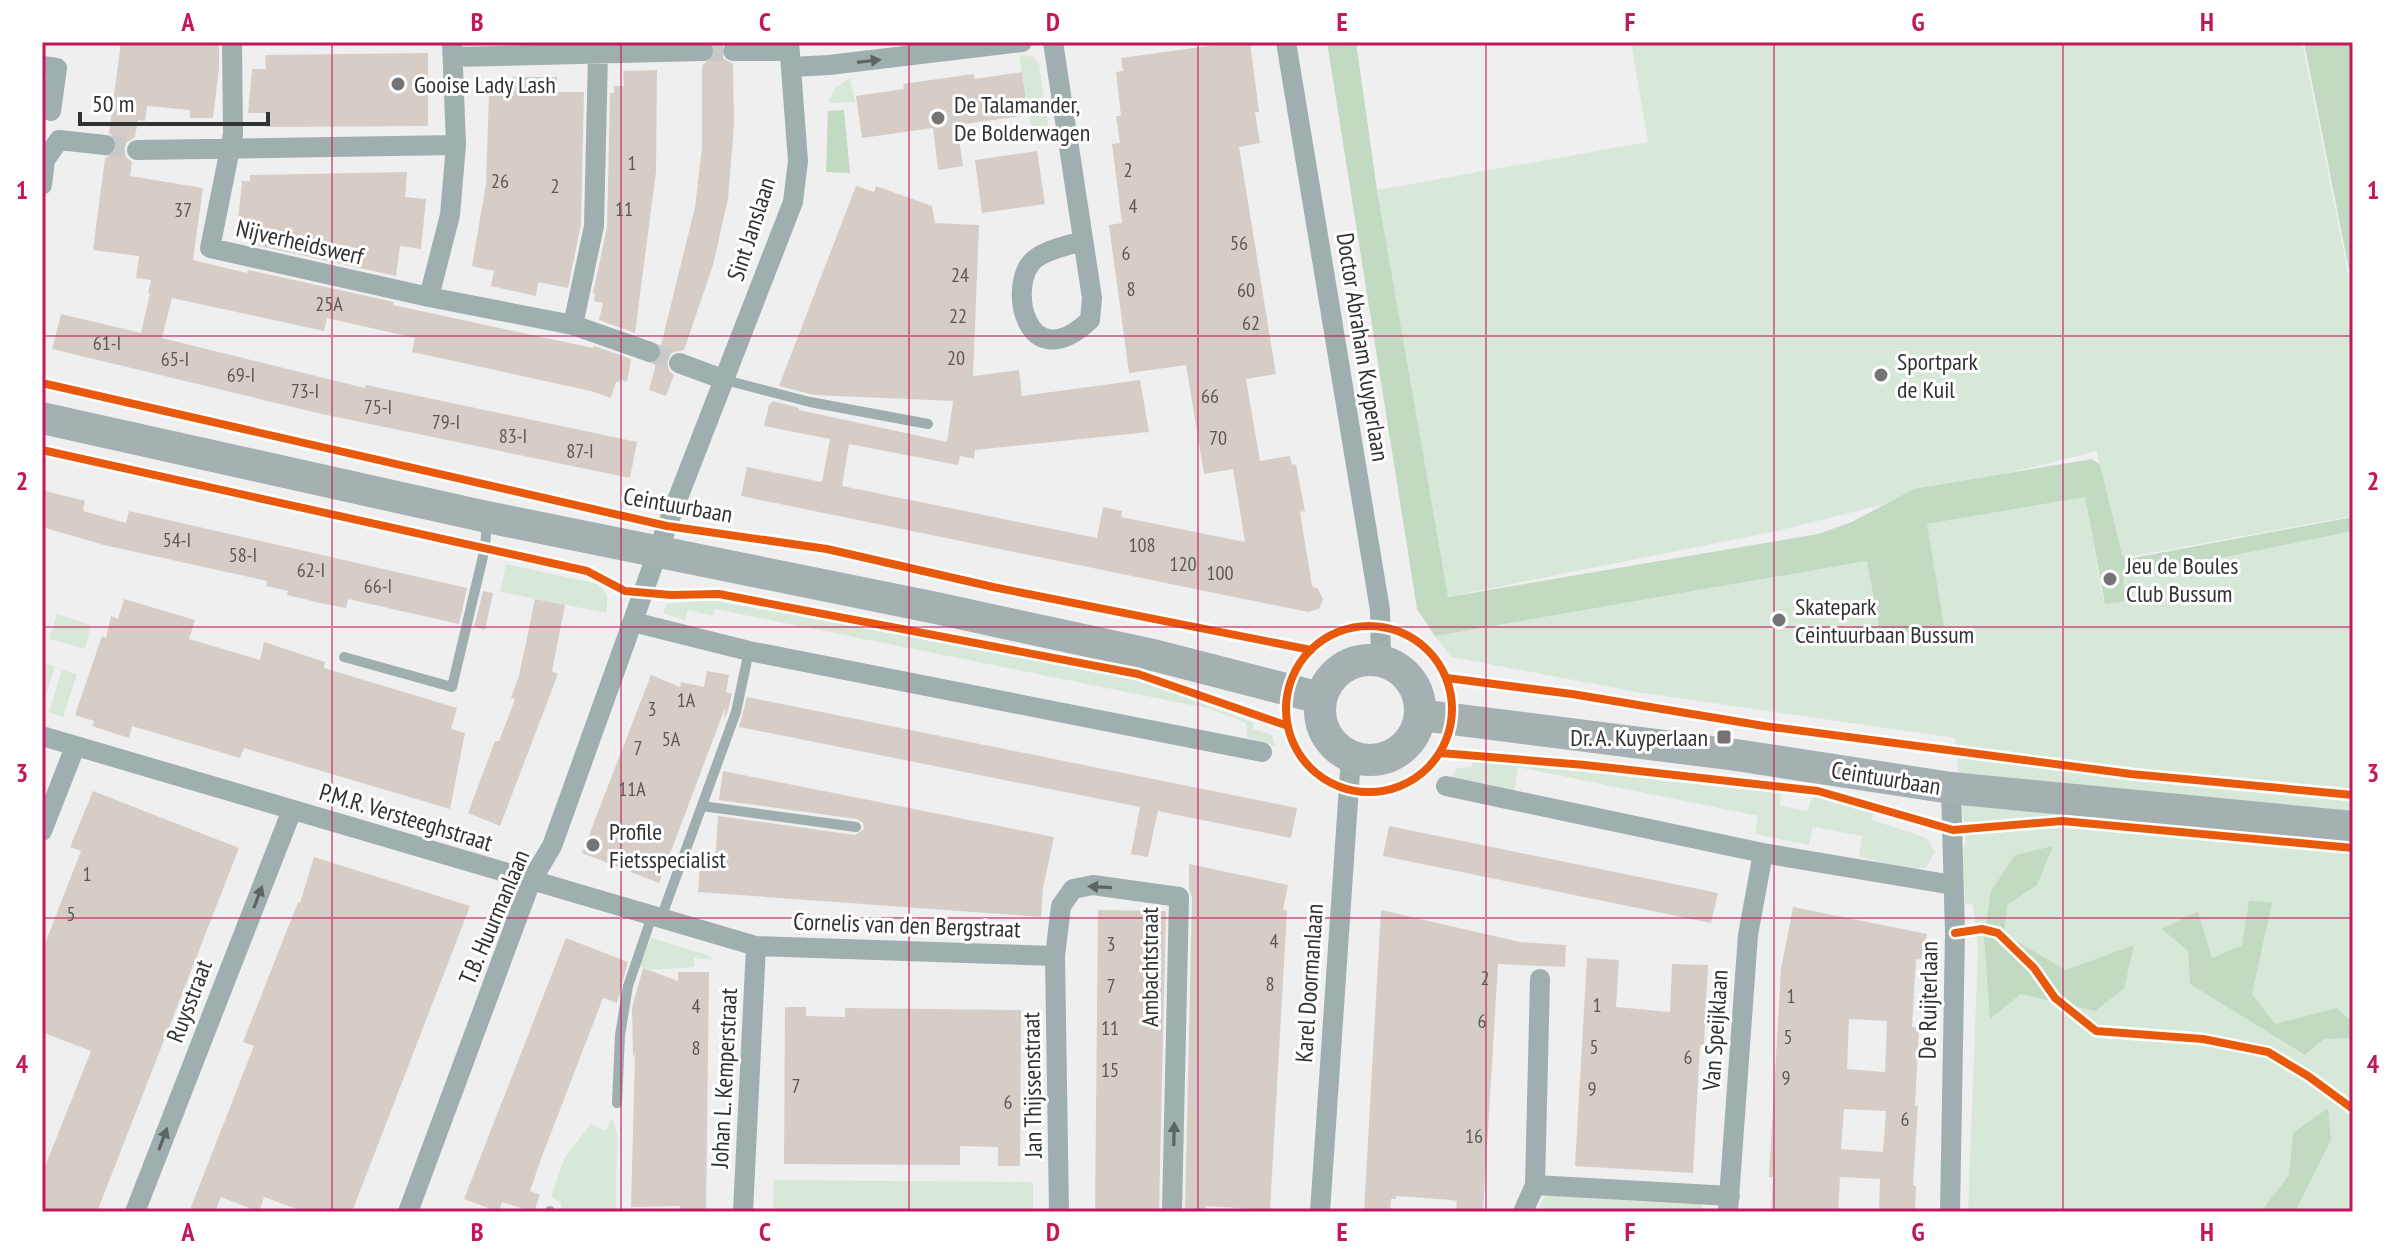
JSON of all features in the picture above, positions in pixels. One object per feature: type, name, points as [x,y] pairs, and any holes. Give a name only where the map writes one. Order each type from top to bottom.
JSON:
[{"type":"main road","name":"Ceintuurbaan","points":[[42,418],[487,517],[1157,656],[1320,698]]},
{"type":"main road","points":[[1368,660],[1381,661],[1401,670],[1410,679],[1420,702],[1417,729],[1409,741],[1392,755],[1370,760],[1351,757],[1333,745],[1324,732],[1320,698],[1326,684],[1345,666],[1368,660]]},
{"type":"main road","name":"Ceintuurbaan","points":[[1420,715],[1736,755],[1951,788],[2353,827]]},
{"type":"street","name":"Nijverheidswerf","points":[[232,42],[233,134],[210,248],[429,297],[573,325],[650,352]]},
{"type":"street","points":[[733,51],[790,53],[829,65],[1022,42]]},
{"type":"street","points":[[1053,42],[1092,298],[1090,320],[1063,340],[1035,333],[1024,319],[1023,278],[1033,261],[1082,241]]},
{"type":"street","name":"Doctor Abraham Kuyperlaan","points":[[1290,42],[1380,610],[1381,661]]},
{"type":"street","points":[[429,297],[450,215],[456,145],[452,50],[598,54],[703,51]]},
{"type":"street","name":"Sint Janslaan","points":[[659,552],[793,202],[798,161],[790,53]]},
{"type":"street","points":[[573,325],[594,226],[598,54]]},
{"type":"street","points":[[42,66],[57,68],[51,111]]},
{"type":"street","points":[[42,185],[45,160],[51,145],[105,145]]},
{"type":"street","points":[[137,150],[456,145]]},
{"type":"street","points":[[679,363],[725,380]]},
{"type":"street","name":"T.B. Huurmanlaan","points":[[408,1212],[531,881],[552,846],[659,552]]},
{"type":"street","points":[[633,622],[749,651],[1262,752]]},
{"type":"street","name":"P.M.R. Versteeghstraat","points":[[42,736],[756,946]]},
{"type":"street","points":[[42,831],[75,747]]},
{"type":"street","name":"Karel Doormanlaan","points":[[1320,1212],[1351,757]]},
{"type":"street","points":[[1446,786],[1763,853],[1953,885]]},
{"type":"street","name":"De Ruijterlaan","points":[[1950,1212],[1955,933],[1951,788]]},
{"type":"street","name":"Ruysstraat","points":[[135,1212],[292,810]]},
{"type":"street","name":"Van Speijklaan","points":[[1729,1204],[1748,935],[1763,853]]},
{"type":"street","name":"Ambachtstraat","points":[[1055,956],[1061,906],[1073,889],[1093,885],[1179,897],[1172,1212]]},
{"type":"street","name":"Cornelis van den Bergstraat","points":[[756,946],[1055,956]]},
{"type":"street","name":"Johan L. Kemperstraat","points":[[743,1212],[756,946]]},
{"type":"street","name":"Jan Thijssenstraat","points":[[1055,956],[1059,1212]]},
{"type":"street","points":[[1523,1212],[1535,1185],[1540,979]]},
{"type":"street","points":[[1535,1185],[1729,1204]]},
{"type":"lane","points":[[725,380],[810,402],[928,424]]},
{"type":"lane","points":[[344,657],[452,687],[485,548],[487,517]]},
{"type":"lane","points":[[617,1103],[620,1035],[628,986],[702,806],[736,712],[749,651]]},
{"type":"lane","points":[[702,806],[856,827]]},
{"type":"green space","points":[[1327,42],[1356,42],[1377,190],[1448,597],[1818,534],[1852,522],[1914,489],[2092,459],[2100,465],[2122,555],[2127,559],[2353,517],[2353,531],[2123,578],[2125,601],[2105,604],[2085,497],[1927,524],[1944,626],[1881,637],[1867,561],[1435,636],[1417,609]]},
{"type":"green space","name":"Sportpark de Kuil","points":[[1631,42],[2302,42],[2353,298],[2353,516],[2117,559],[2097,451],[1777,531],[1447,597],[1377,190],[1648,142]]},
{"type":"green space","points":[[2304,42],[2352,42],[2353,290]]},
{"type":"green space","points":[[1019,55],[1033,57],[1039,63],[1049,132],[1032,132]]},
{"type":"green space","points":[[850,78],[855,102],[828,103],[835,88]]},
{"type":"green space","points":[[844,110],[850,173],[826,172],[828,111]]},
{"type":"green space","points":[[2085,497],[2103,599],[2122,578],[2353,531],[2353,1212],[1968,1212],[1978,951],[1973,905],[1965,903],[1963,848],[1966,844],[1955,738],[1643,693],[1451,657],[1435,636],[1868,561],[1943,626],[1927,524]]},
{"type":"green space","points":[[506,564],[599,584],[607,595],[607,613],[500,592]]},
{"type":"green space","points":[[711,600],[1137,678],[1254,723],[1253,729],[1272,735],[1275,746],[1247,737],[1246,723],[1211,709],[715,609],[713,616],[688,610],[685,620],[663,613],[666,604]]},
{"type":"green space","points":[[57,614],[91,625],[85,649],[49,639]]},
{"type":"green space","points":[[42,662],[55,666],[42,707]]},
{"type":"green space","points":[[62,670],[77,674],[63,717],[49,712]]},
{"type":"green space","points":[[1473,760],[1781,793],[1780,806],[1808,811],[1812,796],[1873,813],[1872,820],[1921,836],[1928,840],[1935,852],[1926,868],[1919,868],[1918,874],[1859,856],[1862,836],[1813,827],[1809,845],[1755,834],[1758,816],[1518,767],[1514,793],[1450,780],[1457,768],[1471,767]]},
{"type":"green space","points":[[2053,846],[2037,885],[2007,905],[2004,934],[2066,970],[2134,945],[2124,989],[2095,1011],[2021,994],[1990,1019],[1984,937],[1991,891],[2015,855]]},
{"type":"green space","points":[[2249,901],[2272,902],[2252,994],[2275,1024],[2337,1008],[2353,1023],[2353,1038],[2324,1039],[2305,1055],[2190,984],[2188,951],[2162,929],[2198,911],[2212,958],[2242,945]]},
{"type":"green space","points":[[651,938],[705,954],[714,960],[694,958],[694,967],[650,970],[639,966]]},
{"type":"green space","points":[[2328,1108],[2331,1140],[2295,1212],[2261,1212],[2289,1175],[2293,1133]]},
{"type":"green space","points":[[612,1118],[617,1133],[616,1212],[561,1212],[561,1203],[551,1197],[565,1157],[591,1124],[606,1131]]},
{"type":"green space","points":[[774,1180],[1033,1182],[1033,1212],[773,1212]]},
{"type":"green space","points":[[1546,1195],[1647,1202],[1649,1196],[1696,1201],[1708,1212],[1540,1212],[1540,1204]]},
{"type":"building","points":[[121,42],[219,42],[213,118],[190,118],[190,110],[147,106],[145,121],[138,120],[135,137],[126,143],[124,149],[126,157],[132,162],[130,176],[203,188],[193,260],[594,346],[631,359],[627,382],[620,379],[616,382],[611,398],[412,352],[415,338],[327,318],[324,331],[172,298],[162,338],[365,388],[366,385],[637,442],[630,478],[322,414],[52,349],[61,314],[141,333],[150,293],[151,280],[136,278],[139,256],[93,250],[105,158],[115,153],[118,147],[116,139],[109,133]]},
{"type":"building","points":[[712,42],[724,42],[721,57],[733,64],[734,125],[728,199],[713,265],[684,350],[671,353],[667,359],[669,371],[674,375],[666,396],[649,390],[656,363],[662,356],[661,345],[695,207],[702,148],[702,69],[703,64],[715,56]]},
{"type":"building","points":[[1250,42],[1259,112],[1255,112],[1260,143],[1239,147],[1276,374],[1246,379],[1260,461],[1290,456],[1292,465],[1296,464],[1305,511],[1300,512],[1312,586],[1318,589],[1323,599],[1319,609],[1308,612],[741,496],[747,467],[822,482],[830,439],[764,426],[769,405],[773,401],[799,410],[947,442],[953,401],[814,395],[779,386],[856,186],[874,192],[876,186],[932,206],[935,223],[979,225],[973,376],[1019,370],[1022,396],[1140,380],[1149,432],[975,450],[974,459],[960,456],[958,465],[849,444],[842,486],[1097,538],[1103,507],[1122,511],[1121,517],[1245,542],[1233,469],[1204,474],[1186,365],[1129,373],[1109,225],[1122,223],[1112,144],[1120,143],[1116,116],[1121,116],[1116,72],[1123,71],[1121,58]]},
{"type":"building","points":[[428,53],[428,126],[266,127],[266,113],[248,113],[252,69],[266,69],[265,55]]},
{"type":"building","points":[[657,70],[656,172],[635,333],[599,320],[603,303],[594,301],[593,293],[607,227],[610,93],[614,93],[614,86],[624,86],[623,71]]},
{"type":"building","points":[[1022,72],[1028,115],[957,125],[963,166],[938,170],[933,128],[862,138],[856,96],[904,89],[903,84],[973,74],[975,79]]},
{"type":"building","points":[[512,77],[557,77],[557,92],[584,92],[581,224],[568,288],[538,282],[536,296],[491,286],[494,271],[472,266],[486,184],[489,91],[508,92],[507,89],[512,89]]},
{"type":"building","points":[[1037,151],[1045,204],[982,213],[975,160]]},
{"type":"building","points":[[407,172],[405,197],[426,199],[421,249],[400,246],[396,276],[251,244],[254,224],[238,222],[242,181],[250,181],[250,175]]},
{"type":"building","points":[[42,490],[85,501],[83,511],[126,523],[129,511],[467,588],[459,624],[348,599],[346,608],[320,603],[287,595],[288,591],[266,586],[267,581],[104,545],[42,527]]},
{"type":"building","points":[[483,591],[493,593],[485,630],[474,627]]},
{"type":"building","points":[[124,599],[195,620],[189,639],[260,660],[264,642],[325,662],[324,668],[457,708],[451,729],[465,733],[450,809],[244,748],[240,758],[132,726],[129,738],[92,726],[94,721],[75,715],[102,636],[106,638],[111,616],[118,619]]},
{"type":"building","points":[[535,599],[565,605],[552,671],[558,674],[500,826],[468,813],[495,741],[499,741],[515,699],[511,698],[519,676]]},
{"type":"building","points":[[707,671],[729,675],[726,692],[732,694],[659,883],[582,853],[651,675],[680,687],[681,682],[704,687]]},
{"type":"building","points":[[747,697],[1297,808],[1291,838],[1158,811],[1148,857],[1131,854],[1140,807],[739,727]]},
{"type":"building","points":[[723,771],[1054,837],[1043,888],[1041,917],[698,892],[700,866],[712,867],[712,861],[715,861],[718,816],[855,835],[864,829],[863,823],[857,819],[719,800]]},
{"type":"building","points":[[93,791],[239,848],[97,1212],[42,1212],[42,1174],[91,1051],[42,1032],[42,951],[81,851],[70,847]]},
{"type":"building","points":[[1389,826],[1718,893],[1711,923],[1383,856]]},
{"type":"building","points":[[314,857],[470,906],[352,1212],[305,1212],[264,1197],[259,1212],[221,1197],[215,1212],[189,1212],[254,1046],[243,1042],[300,903]]},
{"type":"building","points":[[1189,864],[1288,885],[1283,910],[1287,910],[1270,1210],[1206,1206],[1206,1212],[1185,1212],[1192,897]]},
{"type":"building","points":[[1793,907],[1927,934],[1921,960],[1916,959],[1912,1027],[1919,1028],[1913,1185],[1916,1186],[1915,1212],[1879,1212],[1880,1179],[1840,1177],[1838,1212],[1771,1212],[1773,1177],[1769,1177],[1781,969]],"holes":[[[1849,1019],[1887,1021],[1885,1072],[1847,1069]],[[1844,1109],[1886,1111],[1883,1152],[1841,1149]]]},
{"type":"building","points":[[1098,910],[1166,911],[1159,1212],[1095,1212]]},
{"type":"building","points":[[1381,910],[1520,942],[1566,945],[1565,967],[1498,964],[1483,1212],[1456,1212],[1457,1201],[1452,1200],[1396,1196],[1396,1199],[1391,1199],[1390,1212],[1364,1212]]},
{"type":"building","points":[[566,938],[628,962],[617,1003],[603,998],[541,1159],[530,1191],[540,1195],[534,1212],[502,1202],[499,1212],[464,1199]]},
{"type":"building","points":[[1587,958],[1619,960],[1616,1007],[1670,1012],[1672,964],[1708,965],[1693,1173],[1575,1166]]},
{"type":"building","points":[[643,968],[678,981],[678,972],[709,972],[706,1212],[680,1212],[680,1206],[631,1207],[635,1053],[633,1057],[632,1008]]},
{"type":"building","points":[[785,1007],[806,1007],[806,1016],[845,1017],[845,1008],[1021,1010],[1020,1166],[998,1166],[998,1147],[960,1146],[960,1165],[784,1164]]},
{"type":"tunnel","points":[[703,51],[733,51]]},
{"type":"tunnel","points":[[105,145],[137,150]]},
{"type":"tunnel","points":[[650,352],[679,363]]},
{"type":"cycle path","points":[[42,383],[667,526],[827,549],[993,587],[1311,650]]},
{"type":"cycle path","points":[[42,450],[587,571],[625,591],[671,595],[719,594],[1138,674],[1288,726]]},
{"type":"cycle path","points":[[1369,626],[1401,632],[1428,650],[1446,677],[1452,709],[1446,741],[1428,768],[1401,786],[1369,792],[1337,786],[1310,768],[1292,741],[1286,709],[1292,677],[1310,650],[1337,632],[1369,626]]},
{"type":"cycle path","points":[[1447,678],[1572,694],[1764,726],[2131,774],[2353,795]]},
{"type":"cycle path","points":[[1441,753],[1585,765],[1818,791],[1953,830],[2062,821],[2353,848]]},
{"type":"cycle path","points":[[1955,933],[1982,929],[1998,933],[2034,968],[2055,998],[2096,1031],[2203,1039],[2268,1052],[2353,1109]]},
{"type":"place","name":"Gooise Lady Lash","points":[[398,84]]},
{"type":"place","name":"De Talamander, De Bolderwagen","points":[[938,118]]},
{"type":"place","name":"Sportpark de Kuil","points":[[1881,375]]},
{"type":"place","name":"Jeu de Boules Club Bussum","points":[[2110,579]]},
{"type":"place","name":"Skatepark Ceintuurbaan Bussum","points":[[1779,620]]},
{"type":"place","name":"Dr. A. Kuyperlaan","points":[[1724,737]]},
{"type":"place","name":"Profile Fietsspecialist","points":[[593,845]]}]
